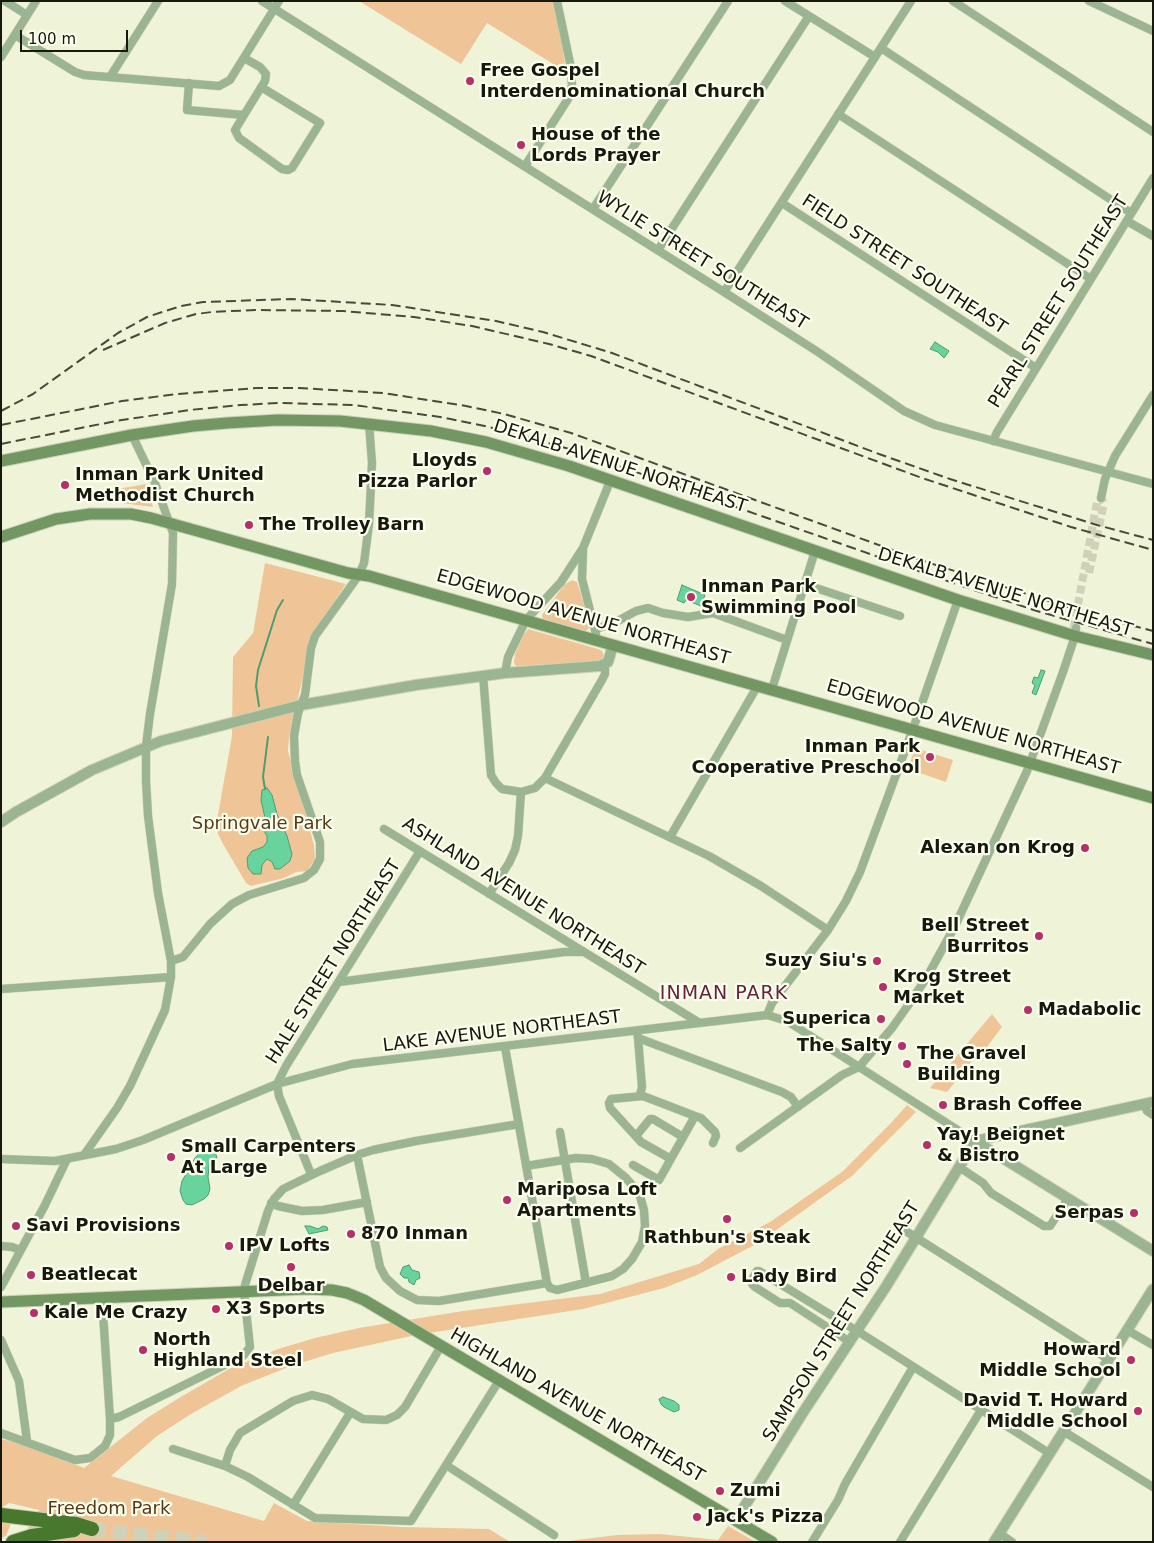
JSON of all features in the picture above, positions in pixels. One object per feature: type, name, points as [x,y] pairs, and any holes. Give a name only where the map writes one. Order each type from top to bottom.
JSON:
[{"type":"highway","points":[[5,1515],[76,1524],[92,1529],[32,1536],[13,1542]]},
{"type":"main road","name":"DEKALB AVENUE NORTHEAST","points":[[1,461],[132,435],[193,426],[249,421],[311,420],[369,423],[431,431],[486,442],[611,479],[958,600],[1153,655]]},
{"type":"main road","name":"EDGEWOOD AVENUE NORTHEAST","points":[[1,537],[56,519],[90,514],[131,514],[526,620],[596,635],[613,645],[1147,796]]},
{"type":"main road","name":"HIGHLAND AVENUE NORTHEAST","points":[[1,1302],[319,1289],[347,1293],[364,1300],[500,1379],[772,1542]]},
{"type":"street","points":[[4,1],[27,16]]},
{"type":"street","points":[[1,57],[36,1]]},
{"type":"street","points":[[110,77],[158,1]]},
{"type":"street","name":"WYLIE STREET SOUTHEAST","points":[[262,1],[818,352],[904,411],[935,425],[1153,484]]},
{"type":"street","points":[[15,35],[75,72],[84,75],[219,86],[230,80],[278,1]]},
{"type":"street","points":[[525,166],[568,99],[572,85],[570,63],[557,1]]},
{"type":"street","points":[[592,209],[728,1]]},
{"type":"street","points":[[785,1],[875,57]]},
{"type":"street","points":[[724,292],[911,1]]},
{"type":"street","points":[[953,1],[1153,132]]},
{"type":"street","points":[[1090,1],[1153,31]]},
{"type":"street","points":[[658,250],[809,16]]},
{"type":"street","points":[[881,48],[1131,213]]},
{"type":"street","points":[[244,58],[260,67],[266,74],[261,87],[235,130],[239,138],[282,169],[288,170],[292,168],[320,123],[261,87]]},
{"type":"street","points":[[189,84],[187,110],[244,115]]},
{"type":"street","points":[[838,114],[1091,279]]},
{"type":"street","name":"PEARL STREET SOUTHEAST","points":[[993,441],[1153,178]]},
{"type":"street","name":"FIELD STREET SOUTHEAST","points":[[782,203],[1036,368]]},
{"type":"street","points":[[1127,220],[1153,236]]},
{"type":"street","points":[[1101,498],[1108,472],[1115,456],[1153,395]]},
{"type":"street","points":[[171,961],[184,957],[210,924],[232,904],[249,895],[304,878],[318,865],[321,851],[320,842],[306,802],[295,761],[294,736],[305,695],[311,648],[315,636],[359,575],[364,563],[369,524],[372,463],[369,423]]},
{"type":"street","points":[[84,1155],[130,1086],[165,1010],[171,977],[171,961],[158,893],[148,816],[146,746],[172,584],[173,533],[155,483],[132,435]]},
{"type":"street","points":[[505,673],[508,657],[526,620],[561,582],[583,548],[611,479]]},
{"type":"street","points":[[583,548],[582,579],[596,635],[636,611],[648,608],[663,613],[688,617],[713,613],[787,640]]},
{"type":"street","points":[[772,689],[814,551]]},
{"type":"street","points":[[804,584],[900,616]]},
{"type":"street","points":[[767,1015],[772,1003],[828,930],[846,901],[860,872],[958,600]]},
{"type":"street","points":[[740,1148],[842,1075],[859,1067],[892,1028],[909,1004],[946,943],[969,897],[1030,762],[1075,632]]},
{"type":"street","points":[[483,675],[492,775],[496,783],[502,788],[521,792],[535,788],[545,778],[602,680],[605,674],[605,664],[609,659],[613,645]]},
{"type":"street","points":[[1,822],[73,779],[146,746],[301,705],[483,675],[605,664]]},
{"type":"street","points":[[670,837],[758,685]]},
{"type":"street","points":[[545,778],[739,872],[828,930]]},
{"type":"street","points":[[489,894],[515,850],[518,836],[521,792]]},
{"type":"street","name":"ASHLAND AVENUE NORTHEAST","points":[[384,829],[698,1022]]},
{"type":"street","name":"HALE STREET NORTHEAST","points":[[311,1174],[279,1096],[277,1084],[286,1066],[420,851]]},
{"type":"street","points":[[339,982],[564,952],[584,952]]},
{"type":"street","points":[[1,988],[171,977]]},
{"type":"street","name":"LAKE AVENUE NORTHEAST","points":[[1,1159],[54,1161],[116,1149],[143,1140],[277,1084],[352,1064],[638,1034],[698,1022],[767,1015],[788,1021],[975,1140]]},
{"type":"street","points":[[640,1095],[642,1087],[638,1034],[782,1092],[791,1097],[798,1106]]},
{"type":"street","points":[[505,1047],[519,1124],[526,1166],[547,1283],[550,1288],[557,1290],[612,1276],[623,1269],[632,1259],[642,1242],[645,1226],[644,1210],[639,1193],[626,1176],[609,1164],[592,1159],[564,1159],[526,1166]]},
{"type":"street","points":[[671,1159],[641,1142],[610,1108],[609,1103],[611,1099],[640,1095],[701,1118],[715,1132],[716,1136],[712,1143]]},
{"type":"street","points":[[975,1140],[1148,1103],[1147,1111],[1153,1115]]},
{"type":"street","points":[[633,1165],[659,1180],[695,1116]]},
{"type":"street","points":[[636,1136],[650,1119],[653,1119],[683,1137]]},
{"type":"street","points":[[110,1419],[119,1417],[244,1356],[250,1347],[244,1292],[263,1224],[271,1203],[283,1189],[311,1174],[357,1155],[416,1141],[519,1124]]},
{"type":"street","points":[[560,1132],[586,1283]]},
{"type":"street","points":[[975,1140],[1153,1251]]},
{"type":"street","name":"SAMPSON STREET NORTHEAST","points":[[736,1520],[802,1414],[857,1331],[975,1140]]},
{"type":"street","points":[[357,1155],[380,1266],[392,1285],[409,1297],[417,1300],[439,1301],[547,1283]]},
{"type":"street","points":[[1,1286],[45,1205],[66,1159]]},
{"type":"street","points":[[959,1166],[983,1183],[991,1193],[1044,1226],[1050,1226],[1068,1199]]},
{"type":"street","points":[[271,1203],[302,1211],[323,1210],[367,1202]]},
{"type":"street","points":[[901,1228],[1108,1359]]},
{"type":"street","points":[[1,1246],[20,1250]]},
{"type":"street","points":[[850,1342],[790,1302],[780,1303],[755,1287],[752,1284],[752,1280],[757,1271],[759,1270],[857,1331],[1049,1453]]},
{"type":"street","points":[[1012,1542],[997,1538],[1062,1431],[1153,1289]]},
{"type":"street","points":[[1,1433],[75,1460],[90,1458],[105,1446],[110,1435],[110,1419],[102,1298]]},
{"type":"street","points":[[1127,1330],[1153,1345]]},
{"type":"street","points":[[1,1340],[19,1381],[27,1441]]},
{"type":"street","points":[[225,1466],[230,1450],[240,1433],[293,1401],[312,1395],[328,1399],[350,1413],[364,1419],[386,1420],[396,1415],[405,1407],[441,1346]]},
{"type":"street","points":[[812,1542],[838,1500],[913,1367]]},
{"type":"street","points":[[173,1449],[225,1466],[248,1477],[315,1518],[411,1521],[500,1379]]},
{"type":"street","points":[[900,1542],[981,1410]]},
{"type":"street","points":[[293,1505],[350,1413]]},
{"type":"street","points":[[1062,1431],[1153,1487]]},
{"type":"street","points":[[446,1466],[554,1534]]},
{"type":"green space","points":[[359,1],[556,1],[566,72],[487,23],[461,64]]},
{"type":"green space","points":[[146,484],[153,507],[113,502],[112,490]]},
{"type":"green space","name":"Springvale Park","points":[[265,563],[346,584],[314,632],[308,647],[289,737],[288,751],[314,845],[315,859],[307,871],[296,872],[284,878],[251,886],[246,883],[223,844],[218,834],[217,820],[232,736],[233,657],[253,633]]},
{"type":"green space","points":[[572,580],[577,582],[591,626],[586,631],[543,619],[542,615],[564,585]]},
{"type":"green space","points":[[528,629],[598,649],[602,651],[604,656],[600,660],[595,661],[517,666],[514,662],[515,654]]},
{"type":"green space","points":[[915,748],[953,760],[946,782],[908,769]]},
{"type":"green space","points":[[992,1014],[1002,1027],[986,1048],[982,1050],[978,1057],[976,1056],[947,1092],[930,1088]]},
{"type":"green space","name":"Freedom Park","points":[[907,1105],[916,1112],[852,1176],[758,1243],[697,1275],[664,1288],[583,1309],[416,1335],[333,1353],[291,1366],[241,1386],[191,1414],[157,1436],[111,1476],[264,1521],[274,1503],[307,1521],[401,1527],[489,1529],[510,1542],[20,1542],[39,1510],[9,1503],[1,1508],[1,1439],[33,1447],[32,1455],[33,1448],[84,1468],[147,1418],[179,1398],[229,1369],[278,1349],[359,1328],[463,1311],[600,1294],[699,1264],[718,1249],[770,1222],[842,1172]]},
{"type":"green space","points":[[1,1519],[12,1521],[6,1536],[1,1538]]},
{"type":"green space","points":[[728,1526],[756,1542],[561,1542],[617,1535],[660,1534],[718,1540]]},
{"type":"shaded area","points":[[935,342],[949,351],[944,358],[938,352],[930,349]]},
{"type":"shaded area","name":"Inman Park Swimming Pool","points":[[682,585],[705,595],[701,606],[686,600],[684,603],[677,600]]},
{"type":"shaded area","points":[[1041,670],[1045,671],[1036,695],[1032,693],[1035,685],[1032,683],[1034,677],[1038,678]]},
{"type":"shaded area","points":[[267,788],[272,795],[292,854],[290,861],[280,869],[275,869],[272,862],[267,859],[262,865],[261,874],[253,874],[248,868],[247,858],[252,851],[263,847],[267,842],[261,800],[262,790]]},
{"type":"shaded area","points":[[214,1148],[217,1158],[209,1166],[210,1189],[208,1195],[192,1205],[186,1204],[180,1191],[182,1181],[195,1158],[202,1150]]},
{"type":"shaded area","points":[[305,1226],[318,1229],[323,1226],[327,1227],[328,1230],[309,1234]]},
{"type":"shaded area","points":[[409,1265],[412,1270],[419,1272],[420,1278],[416,1280],[414,1285],[409,1282],[408,1278],[404,1278],[400,1274],[403,1267]]},
{"type":"shaded area","points":[[663,1397],[679,1405],[679,1410],[674,1412],[664,1407],[659,1399]]},
{"type":"waterway","points":[[259,706],[256,686],[258,670],[277,610],[283,600]]},
{"type":"waterway","points":[[265,789],[263,777],[268,737]]},
{"type":"tunnel","points":[[1089,573],[1104,503],[1101,498]]},
{"type":"tunnel","points":[[1076,628],[1074,626],[1097,502],[1101,498]]},
{"type":"tunnel","points":[[92,1529],[206,1542]]},
{"type":"railway","points":[[1,411],[33,394],[118,333],[147,317],[181,306],[203,302],[291,299],[392,305],[496,321],[543,332],[612,353],[950,479],[1097,525],[1153,540]]},
{"type":"railway","points":[[103,350],[165,323],[196,314],[212,312],[255,310],[343,311],[414,317],[472,326],[591,356],[922,478],[1071,527],[1153,550]]},
{"type":"railway","points":[[1,425],[122,401],[177,394],[258,388],[299,388],[383,393],[466,406],[504,414],[571,433],[920,560],[1099,617],[1153,631]]},
{"type":"railway","points":[[1,444],[116,421],[189,410],[241,405],[279,403],[354,405],[440,417],[489,427],[573,450],[950,582],[1037,611],[1153,644]]},
{"type":"place","name":"Free Gospel Interdenominational Church","points":[[470,81]]},
{"type":"place","name":"House of the Lords Prayer","points":[[521,145]]},
{"type":"place","name":"Lloyds Pizza Parlor","points":[[487,471]]},
{"type":"place","name":"Inman Park United Methodist Church","points":[[65,485]]},
{"type":"place","name":"The Trolley Barn","points":[[249,525]]},
{"type":"place","name":"Inman Park Swimming Pool","points":[[691,597]]},
{"type":"place","name":"Inman Park Cooperative Preschool","points":[[930,757]]},
{"type":"place","name":"Alexan on Krog","points":[[1085,848]]},
{"type":"place","name":"Bell Street Burritos","points":[[1039,936]]},
{"type":"place","name":"Suzy Siu's","points":[[877,961]]},
{"type":"place","name":"Krog Street Market","points":[[883,987]]},
{"type":"place","name":"Madabolic","points":[[1028,1010]]},
{"type":"place","name":"Superica","points":[[881,1019]]},
{"type":"place","name":"The Salty","points":[[902,1046]]},
{"type":"place","name":"The Gravel Building","points":[[907,1064]]},
{"type":"place","name":"Brash Coffee","points":[[943,1105]]},
{"type":"place","name":"Yay! Beignet & Bistro","points":[[927,1145]]},
{"type":"place","name":"Small Carpenters At Large","points":[[171,1157]]},
{"type":"place","name":"Mariposa Loft Apartments","points":[[507,1200]]},
{"type":"place","name":"Serpas","points":[[1134,1213]]},
{"type":"place","name":"Rathbun's Steak","points":[[727,1219]]},
{"type":"place","name":"Savi Provisions","points":[[16,1226]]},
{"type":"place","name":"870 Inman","points":[[351,1234]]},
{"type":"place","name":"IPV Lofts","points":[[229,1246]]},
{"type":"place","name":"Delbar","points":[[291,1267]]},
{"type":"place","name":"Beatlecat","points":[[31,1275]]},
{"type":"place","name":"Lady Bird","points":[[731,1277]]},
{"type":"place","name":"X3 Sports","points":[[216,1309]]},
{"type":"place","name":"Kale Me Crazy","points":[[34,1313]]},
{"type":"place","name":"North Highland Steel","points":[[143,1350]]},
{"type":"place","name":"Howard Middle School","points":[[1131,1360]]},
{"type":"place","name":"David T. Howard Middle School","points":[[1138,1411]]},
{"type":"place","name":"Zumi","points":[[720,1491]]},
{"type":"place","name":"Jack's Pizza","points":[[697,1517]]},
{"type":"district","name":"INMAN PARK","points":[[724,994]]}]
